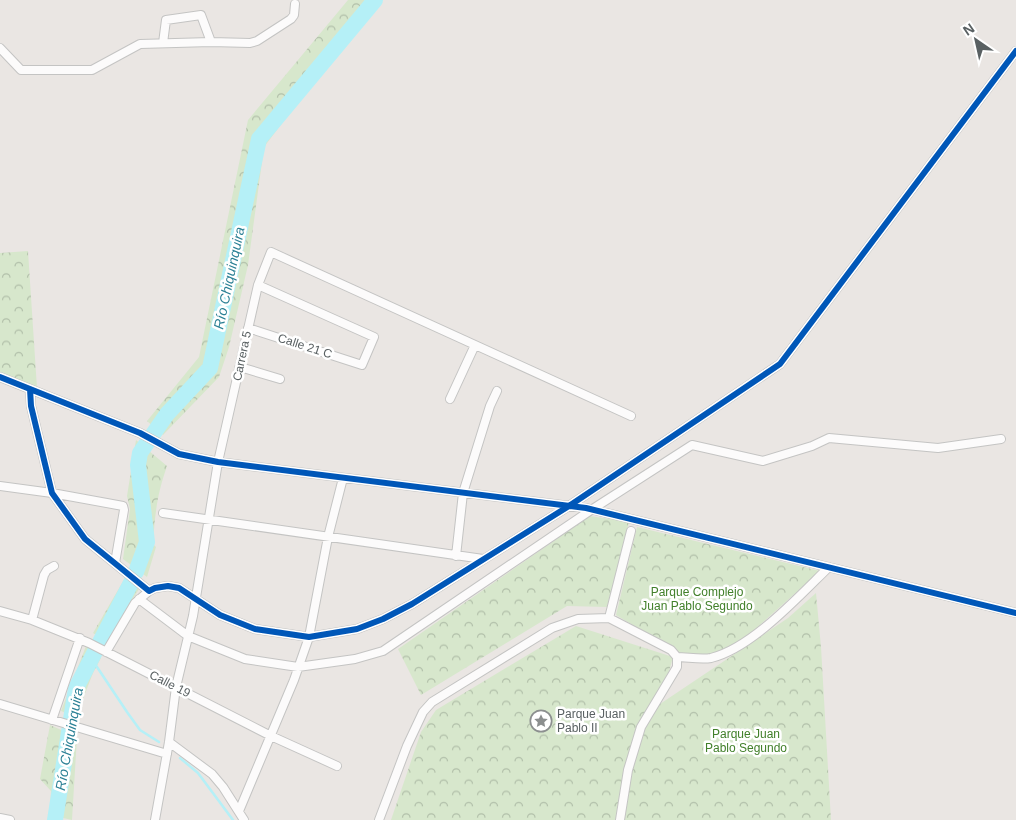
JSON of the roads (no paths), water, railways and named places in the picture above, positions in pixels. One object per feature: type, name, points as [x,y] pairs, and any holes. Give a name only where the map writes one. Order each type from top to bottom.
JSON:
[{"type":"street","points":[[0,48],[21,70],[92,70],[140,44],[163,42],[257,42],[291,19],[294,15],[296,4]]},
{"type":"street","points":[[163,42],[166,20],[201,15],[211,42]]},
{"type":"street","points":[[104,651],[135,603],[149,591],[168,586],[179,588],[220,615],[255,630],[309,638],[357,629],[383,619],[412,604],[569,506],[780,364],[1016,51]]},
{"type":"street","name":"Carrera 5","points":[[154,820],[169,742],[176,687],[196,600],[218,462],[258,284],[271,252],[476,345]]},
{"type":"street","name":"Calle 21 C","points":[[248,328],[362,365],[374,337],[258,284]]},
{"type":"street","points":[[450,399],[476,345],[631,416]]},
{"type":"street","points":[[240,367],[280,379]]},
{"type":"street","points":[[0,377],[140,433],[179,454],[218,462],[591,510],[1016,613]]},
{"type":"street","points":[[30,389],[31,406],[52,493],[85,539],[149,591]]},
{"type":"street","points":[[456,556],[463,493],[490,406],[497,391]]},
{"type":"street","points":[[139,599],[188,636],[245,659],[298,667],[355,659],[383,651],[591,510],[692,445],[764,461],[812,446],[829,438],[938,448],[1001,439]]},
{"type":"street","points":[[239,812],[294,680],[309,638],[328,537],[342,478]]},
{"type":"street","points":[[0,486],[52,493],[123,507],[115,562]]},
{"type":"street","points":[[163,513],[483,560]]},
{"type":"street","points":[[609,618],[631,531]]},
{"type":"street","points":[[32,620],[44,575],[47,570],[54,566]]},
{"type":"street","points":[[676,656],[710,658],[725,653],[757,634],[829,567]]},
{"type":"street","name":"Calle 19","points":[[0,612],[32,620],[89,642],[271,736],[337,766]]},
{"type":"street","points":[[379,820],[407,746],[423,712],[432,702],[552,628],[578,619],[609,618],[671,650],[676,656],[677,667],[641,727],[628,770],[620,820]]},
{"type":"street","points":[[52,720],[80,638]]},
{"type":"street","points":[[0,704],[167,754]]},
{"type":"street","points":[[169,742],[212,774],[244,820]]},
{"type":"street","points":[[0,818],[10,820]]},
{"type":"waterway","name":"Río Chiquinquira","points":[[136,572],[147,542],[138,465],[140,453],[167,414],[210,368],[259,139],[375,0]]},
{"type":"waterway","name":"Río Chiquinquira","points":[[55,820],[76,688],[132,581]]},
{"type":"waterway","points":[[91,658],[140,730],[159,742]]},
{"type":"waterway","points":[[180,758],[198,773],[233,820]]},
{"type":"place","name":"Parque Juan Pablo II","points":[[541,721]]},
{"type":"park label","name":"Parque Complejo Juan Pablo Segundo","points":[[697,599]]},
{"type":"park label","name":"Parque Juan Pablo Segundo","points":[[746,741]]}]
